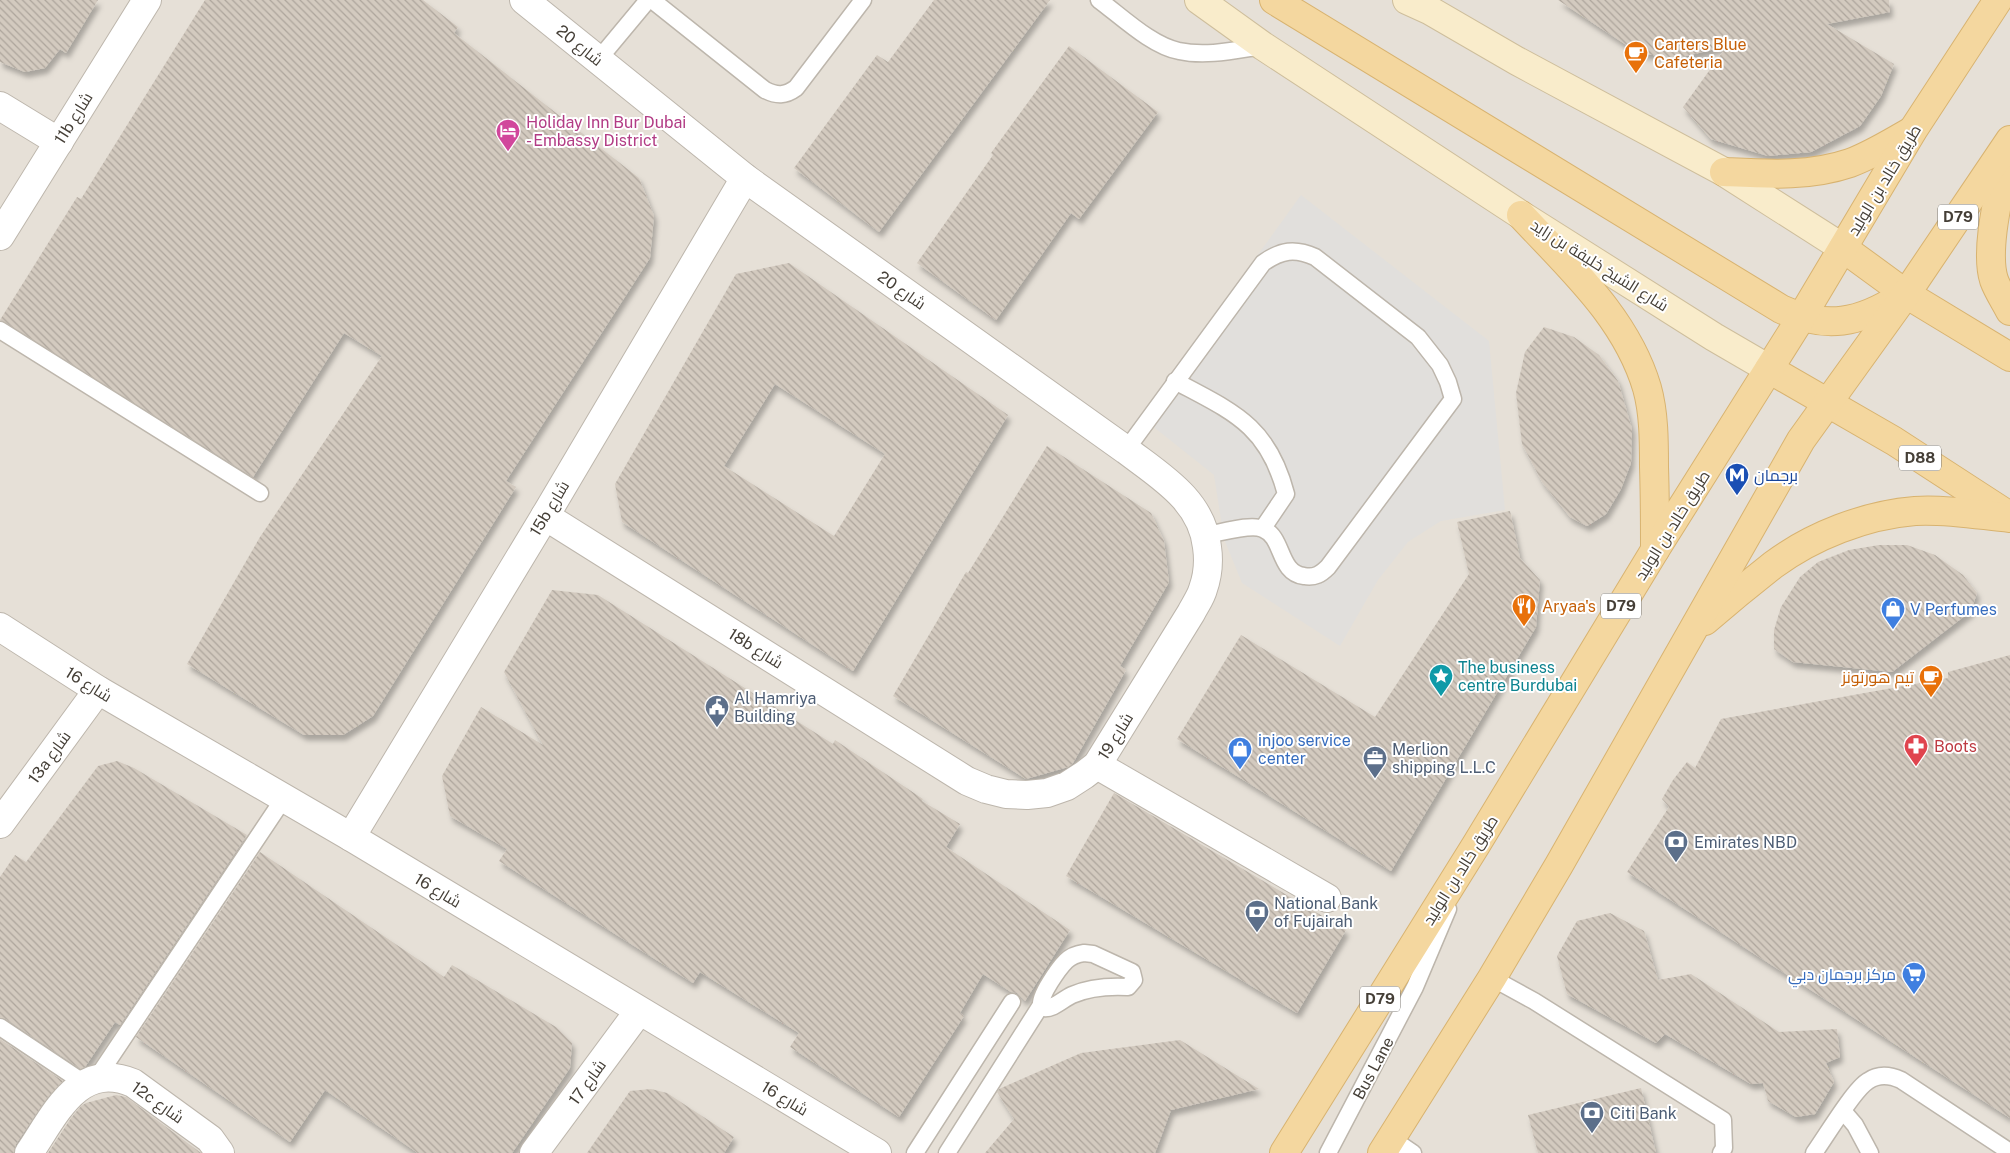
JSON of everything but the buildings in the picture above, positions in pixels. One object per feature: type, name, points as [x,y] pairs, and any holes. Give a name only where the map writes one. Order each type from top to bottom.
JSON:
[{"type":"main road","name":"شارع الشيخ خليفة بن زايد","points":[[1199,0],[1263,46],[1522,215],[1714,337],[1894,441],[2010,517]]},
{"type":"main road","points":[[1274,0],[1744,287],[1801,318],[1827,322],[1854,319],[1880,311],[1906,294]]},
{"type":"main road","points":[[1407,0],[1429,10],[1516,61],[1724,172],[1842,248],[1906,294],[2010,357]]},
{"type":"main road","name":"طريق خالد بن الوليد","points":[[1284,1153],[1801,318],[1914,130],[1998,0]]},
{"type":"main road","points":[[1724,172],[1796,174],[1826,170],[1876,152],[1914,130]]},
{"type":"main road","points":[[2010,141],[1994,223],[1992,256],[1994,280],[2010,311]]},
{"type":"main road","name":"D79","points":[[1395,1148],[1492,978],[1574,840],[1801,440],[1906,294],[2010,141]]},
{"type":"main road","points":[[1522,215],[1606,308],[1631,350],[1644,380],[1647,388],[1654,440],[1656,550]]},
{"type":"main road","points":[[1692,631],[1774,564],[1810,542],[1844,528],[1879,517],[1915,511],[1957,512],[2010,517]]},
{"type":"street","name":"11b شارع","points":[[0,236],[147,0]]},
{"type":"street","name":"شارع 20","points":[[524,0],[745,178],[1178,489],[1195,510],[1206,535],[1209,562],[1204,589],[1191,613]]},
{"type":"street","points":[[0,106],[59,142]]},
{"type":"street","name":"15b شارع","points":[[351,837],[545,516],[745,178]]},
{"type":"street","name":"18b شارع","points":[[545,516],[967,781]]},
{"type":"street","name":"شارع 19","points":[[967,781],[992,791],[1027,796],[1047,793],[1067,786],[1097,765],[1191,613]]},
{"type":"street","name":"شارع 16","points":[[0,627],[98,690],[351,837],[877,1153]]},
{"type":"street","name":"13a شارع","points":[[0,824],[98,690]]},
{"type":"street","points":[[1097,765],[1327,898]]},
{"type":"street","name":"شارع 17","points":[[534,1153],[639,1011]]},
{"type":"street","name":"12c شارع","points":[[90,1081],[108,1077],[121,1078],[133,1083],[210,1139],[220,1153]]},
{"type":"street","points":[[30,1153],[73,1091],[90,1081]]},
{"type":"lane","points":[[598,60],[650,0],[765,90],[781,95],[796,88],[863,0]]},
{"type":"lane","points":[[1099,0],[1150,38],[1178,51],[1209,53],[1263,46]]},
{"type":"lane","points":[[1126,450],[1263,263],[1275,254],[1288,250],[1303,252],[1315,257],[1403,324],[1430,350],[1448,382],[1453,400],[1321,574],[1312,577],[1302,576],[1293,572],[1286,564],[1271,534],[1263,528],[1253,527],[1206,535]]},
{"type":"lane","points":[[0,330],[260,493]]},
{"type":"lane","points":[[1175,381],[1239,417],[1254,430],[1274,459],[1286,494],[1263,528]]},
{"type":"lane","points":[[0,1027],[90,1081],[284,798]]},
{"type":"lane","name":"Bus Lane","points":[[1328,1153],[1415,987],[1476,845]]},
{"type":"lane","points":[[947,1153],[1041,1005],[1041,997],[1061,966],[1075,955],[1093,954],[1132,972],[1134,976],[1134,980],[1128,987],[1101,987],[1062,1000],[1048,1009],[1041,1005]]},
{"type":"lane","points":[[1492,978],[1534,1001],[1724,1120],[1724,1148],[1721,1153]]},
{"type":"lane","points":[[915,1153],[1012,1002]]},
{"type":"lane","points":[[1814,1153],[1862,1084],[1885,1076],[1894,1077],[2010,1152]]},
{"type":"lane","points":[[1843,1111],[1855,1125],[1870,1153]]},
{"type":"shaded area","points":[[0,0],[2010,0],[2010,1153],[0,1153]]},
{"type":"shaded area","points":[[1301,195],[1489,341],[1505,510],[1441,521],[1408,542],[1378,580],[1340,646],[1242,583],[1224,539],[1214,475],[1141,417]]},
{"type":"place","name":"Carters Blue Cafeteria","points":[[1636,74]]},
{"type":"place","name":"Holiday Inn Bur Dubai - Embassy District","points":[[508,152]]},
{"type":"place","name":"برجمان","points":[[1737,496]]},
{"type":"place","name":"Aryaa's","points":[[1524,627]]},
{"type":"place","name":"V Perfumes","points":[[1893,630]]},
{"type":"place","name":"The business centre Burdubai","points":[[1441,697]]},
{"type":"place","name":"تيم هورتونز","points":[[1931,698]]},
{"type":"place","name":"Al Hamriya Building","points":[[717,728]]},
{"type":"place","name":"Boots","points":[[1916,767]]},
{"type":"place","name":"injoo service center","points":[[1240,770]]},
{"type":"place","name":"Merlion shipping L.L.C","points":[[1375,779]]},
{"type":"place","name":"Emirates NBD","points":[[1676,863]]},
{"type":"place","name":"National Bank of Fujairah","points":[[1257,933]]},
{"type":"place","name":"مركز برجمان دبي","points":[[1914,995]]},
{"type":"place","name":"Citi Bank","points":[[1592,1134]]}]
